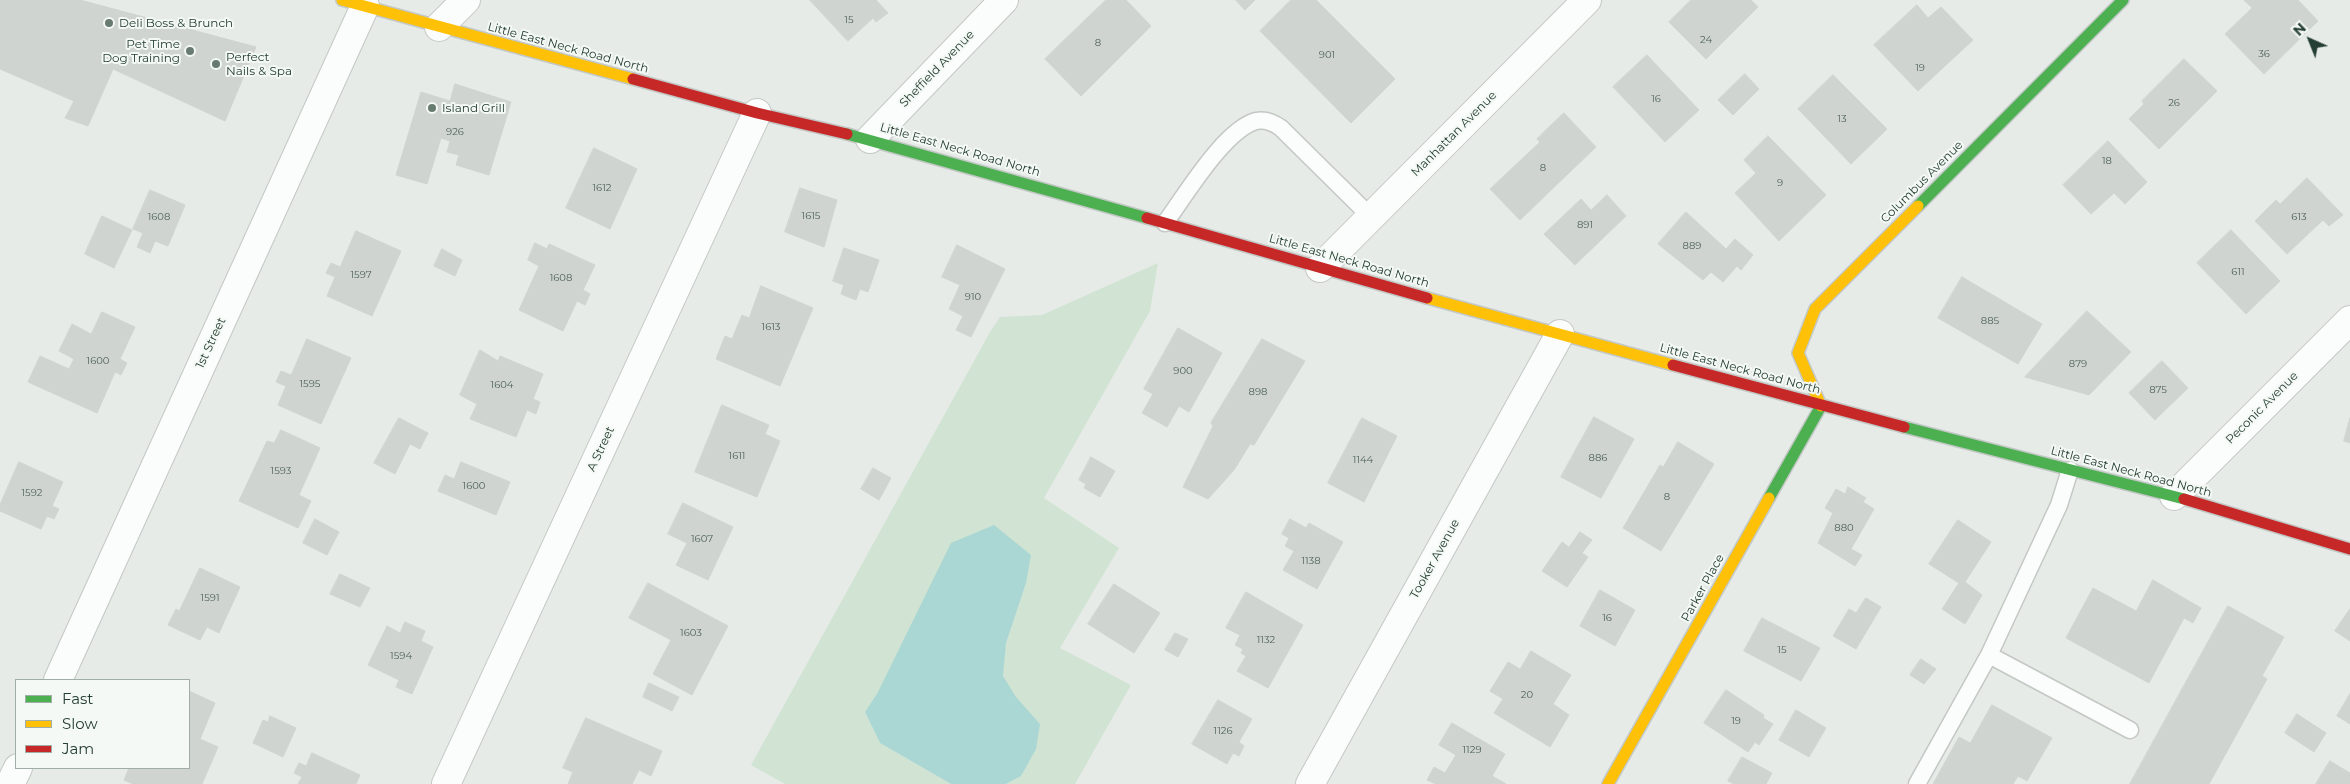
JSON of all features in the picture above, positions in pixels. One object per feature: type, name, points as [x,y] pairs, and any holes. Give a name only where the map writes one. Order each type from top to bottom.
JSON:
[{"type":"main road","name":"Columbus Avenue","points":[[1821,406],[1798,353],[1815,309],[2123,0]]},
{"type":"main road","name":"Little East Neck Road North","points":[[353,3],[756,113],[870,139],[1320,268],[1821,406],[2174,496],[2350,548]]},
{"type":"main road","name":"Parker Place","points":[[1608,784],[1821,406]]},
{"type":"street","points":[[439,27],[466,0]]},
{"type":"street","name":"Sheffield Avenue","points":[[870,139],[1004,0]]},
{"type":"street","name":"Manhattan Avenue","points":[[1320,268],[1588,0]]},
{"type":"street","name":"1st Street","points":[[58,679],[353,3]]},
{"type":"street","name":"A Street","points":[[446,784],[756,113]]},
{"type":"street","name":"Peconic Avenue","points":[[2174,496],[2350,320]]},
{"type":"street","name":"Tooker Avenue","points":[[1310,784],[1560,334]]},
{"type":"street","points":[[10,784],[18,769]]},
{"type":"lane","points":[[1165,223],[1212,157],[1239,130],[1257,121],[1272,122],[1281,128],[1371,217]]},
{"type":"lane","points":[[1917,784],[1990,654],[2059,505],[2070,470]]},
{"type":"lane","points":[[1990,654],[2130,730]]},
{"type":"green space","points":[[1158,263],[1150,311],[1044,498],[1119,548],[1060,648],[1131,685],[1075,784],[1006,784],[1021,776],[1040,724],[1011,690],[1002,670],[1009,631],[1026,583],[878,692],[865,712],[880,743],[951,784],[785,784],[751,765],[1000,317],[1042,315]]},
{"type":"water","points":[[994,525],[1031,555],[1026,583],[1006,643],[1003,676],[1016,697],[1040,724],[1036,749],[1021,776],[1006,784],[951,784],[880,743],[865,712],[878,692],[951,543]]},
{"type":"building","points":[[0,0],[80,0],[256,47],[225,121],[113,69],[88,126],[65,118],[74,101],[0,69]]},
{"type":"building","points":[[810,0],[876,0],[888,13],[876,22],[873,18],[848,41]]},
{"type":"building","points":[[1106,0],[1126,0],[1151,26],[1081,96],[1045,59]]},
{"type":"building","points":[[1236,0],[1255,0],[1245,10]]},
{"type":"building","points":[[1291,0],[1316,0],[1395,79],[1351,123],[1260,31]]},
{"type":"building","points":[[1691,0],[1751,0],[1758,7],[1706,59],[1669,22]]},
{"type":"building","points":[[2244,0],[2298,0],[2318,21],[2264,74],[2225,34],[2252,8]]},
{"type":"building","points":[[1917,5],[1928,18],[1941,7],[1973,40],[1918,91],[1874,45]]},
{"type":"building","points":[[1647,55],[1699,110],[1665,142],[1613,87]]},
{"type":"building","points":[[2184,59],[2217,91],[2159,149],[2129,119],[2144,104],[2142,101]]},
{"type":"building","points":[[1745,74],[1759,89],[1733,115],[1718,100]]},
{"type":"building","points":[[1833,75],[1887,129],[1851,164],[1798,109]]},
{"type":"building","points":[[455,84],[511,102],[489,175],[456,165],[459,155],[447,152],[450,141],[441,138],[427,184],[396,175],[421,92],[450,101]]},
{"type":"building","points":[[1564,113],[1596,147],[1520,220],[1490,189],[1540,142],[1537,139]]},
{"type":"building","points":[[1768,136],[1826,195],[1779,241],[1735,193],[1756,173],[1744,160]]},
{"type":"building","points":[[2108,141],[2147,182],[2125,204],[2114,193],[2091,214],[2063,185]]},
{"type":"building","points":[[594,148],[637,169],[610,229],[566,208]]},
{"type":"building","points":[[2307,178],[2343,215],[2329,226],[2323,220],[2287,254],[2255,221],[2276,200],[2280,204]]},
{"type":"building","points":[[800,188],[837,200],[824,247],[785,232]]},
{"type":"building","points":[[150,190],[185,205],[168,246],[155,241],[150,253],[137,247],[143,233],[133,229]]},
{"type":"building","points":[[1607,195],[1626,216],[1575,265],[1544,234],[1581,199],[1591,210]]},
{"type":"building","points":[[1686,212],[1726,249],[1735,239],[1753,255],[1741,270],[1737,266],[1723,282],[1711,272],[1703,280],[1658,244]]},
{"type":"building","points":[[102,216],[132,230],[114,268],[85,254]]},
{"type":"building","points":[[2231,230],[2280,281],[2246,314],[2197,263]]},
{"type":"building","points":[[356,231],[401,251],[372,316],[327,296],[335,277],[326,273],[331,263],[340,267]]},
{"type":"building","points":[[535,243],[547,249],[549,244],[595,265],[583,290],[590,294],[585,305],[577,301],[563,331],[519,310],[539,266],[528,260]]},
{"type":"building","points":[[957,245],[1005,269],[971,337],[956,330],[963,316],[949,309],[960,285],[942,277]]},
{"type":"building","points":[[844,248],[879,260],[868,292],[860,289],[856,300],[841,294],[844,285],[833,281]]},
{"type":"building","points":[[442,249],[462,260],[455,276],[434,266]]},
{"type":"building","points":[[1962,277],[2042,324],[2018,364],[1938,318]]},
{"type":"building","points":[[761,286],[813,308],[780,386],[716,359],[725,336],[732,339],[742,315],[749,318]]},
{"type":"building","points":[[2087,311],[2131,352],[2089,395],[2025,377]]},
{"type":"building","points":[[102,312],[135,327],[120,359],[127,363],[121,375],[115,372],[97,413],[28,382],[40,356],[69,369],[74,359],[59,351],[72,324],[91,334]]},
{"type":"building","points":[[1178,328],[1222,353],[1189,412],[1179,406],[1167,427],[1142,413],[1153,394],[1144,389]]},
{"type":"building","points":[[307,339],[351,358],[321,424],[278,405],[286,386],[276,382],[281,371],[291,375]]},
{"type":"building","points":[[1262,339],[1305,361],[1254,445],[1250,444],[1234,470],[1208,499],[1183,487],[1213,426],[1211,423]]},
{"type":"building","points":[[480,350],[498,361],[500,356],[543,374],[533,399],[540,402],[536,414],[527,410],[516,437],[470,419],[477,404],[460,395]]},
{"type":"building","points":[[2162,361],[2188,388],[2155,420],[2129,393]]},
{"type":"building","points":[[722,405],[769,425],[765,434],[780,441],[757,497],[695,472]]},
{"type":"building","points":[[1594,417],[1634,439],[1601,498],[1561,477]]},
{"type":"building","points":[[399,418],[428,433],[420,449],[410,444],[395,474],[374,463]]},
{"type":"building","points":[[1362,418],[1397,436],[1364,502],[1328,483]]},
{"type":"building","points":[[2350,418],[2350,443],[2344,441]]},
{"type":"building","points":[[281,430],[320,448],[299,495],[311,501],[298,528],[239,501],[267,441],[274,443]]},
{"type":"building","points":[[1678,442],[1714,464],[1661,551],[1623,528],[1660,465],[1663,467]]},
{"type":"building","points":[[1091,457],[1115,471],[1100,497],[1084,488],[1086,484],[1079,480]]},
{"type":"building","points":[[19,462],[63,482],[52,506],[59,509],[54,519],[47,516],[41,529],[0,511],[0,505]]},
{"type":"building","points":[[461,462],[510,482],[496,515],[438,491],[445,475],[454,479]]},
{"type":"building","points":[[873,468],[891,478],[879,500],[861,489]]},
{"type":"building","points":[[1848,487],[1866,498],[1863,502],[1874,509],[1851,549],[1862,555],[1855,566],[1818,543],[1833,513],[1825,508],[1836,489],[1845,494]]},
{"type":"building","points":[[683,503],[733,527],[708,580],[676,565],[687,543],[668,534]]},
{"type":"building","points":[[315,519],[339,532],[327,555],[303,543]]},
{"type":"building","points":[[1290,519],[1306,528],[1309,523],[1343,542],[1317,589],[1283,570],[1294,551],[1285,546],[1289,538],[1282,534]]},
{"type":"building","points":[[1958,520],[1991,542],[1965,582],[1982,595],[1965,624],[1942,609],[1959,583],[1929,564]]},
{"type":"building","points":[[1580,532],[1592,540],[1582,553],[1588,557],[1567,587],[1542,571],[1562,542],[1569,547]]},
{"type":"building","points":[[200,568],[240,587],[219,633],[207,627],[200,640],[168,625],[176,609],[179,611]]},
{"type":"building","points":[[340,574],[370,588],[360,607],[330,594]]},
{"type":"building","points":[[2153,580],[2201,608],[2193,623],[2184,618],[2149,683],[2066,638],[2093,588],[2136,611]]},
{"type":"building","points":[[648,583],[728,626],[692,695],[653,674],[671,640],[629,618]]},
{"type":"building","points":[[1114,584],[1160,613],[1134,653],[1088,624]]},
{"type":"building","points":[[1600,590],[1635,610],[1615,646],[1580,626]]},
{"type":"building","points":[[1246,592],[1303,625],[1268,688],[1237,671],[1246,656],[1241,653],[1243,649],[1235,645],[1240,635],[1226,628]]},
{"type":"building","points":[[1866,598],[1881,607],[1856,649],[1833,636],[1849,609],[1856,613]]},
{"type":"building","points":[[2228,606],[2284,637],[2262,676],[2267,679],[2209,784],[2130,784]]},
{"type":"building","points":[[2350,609],[2350,641],[2335,631]]},
{"type":"building","points":[[1762,618],[1820,648],[1801,681],[1744,651]]},
{"type":"building","points":[[405,622],[425,631],[421,641],[433,647],[412,694],[396,687],[399,680],[368,665],[387,626],[400,633]]},
{"type":"building","points":[[1175,633],[1188,639],[1178,657],[1165,650]]},
{"type":"building","points":[[1531,651],[1571,675],[1553,704],[1569,715],[1550,747],[1494,713],[1503,699],[1490,691],[1508,662],[1520,669]]},
{"type":"building","points":[[1921,659],[1936,669],[1924,684],[1910,675]]},
{"type":"building","points":[[649,683],[679,697],[672,711],[643,697]]},
{"type":"building","points":[[1726,690],[1764,715],[1763,718],[1773,724],[1759,745],[1755,742],[1748,752],[1704,723]]},
{"type":"building","points":[[190,691],[215,703],[200,739],[218,747],[202,784],[133,784],[124,780],[129,769],[190,769]]},
{"type":"building","points":[[2350,694],[2350,724],[2337,716]]},
{"type":"building","points":[[1218,700],[1252,719],[1239,742],[1244,746],[1239,756],[1233,753],[1227,764],[1192,744]]},
{"type":"building","points":[[1992,705],[2052,738],[2027,781],[2018,776],[2013,784],[1933,784],[1959,737],[1970,743]]},
{"type":"building","points":[[1796,710],[1826,728],[1809,757],[1779,740]]},
{"type":"building","points":[[2297,714],[2326,733],[2314,752],[2285,733]]},
{"type":"building","points":[[270,716],[296,728],[283,757],[253,743],[263,720],[268,722]]},
{"type":"building","points":[[586,718],[662,751],[651,776],[639,770],[632,784],[568,784],[573,772],[563,768]]},
{"type":"building","points":[[1452,723],[1505,754],[1492,776],[1506,784],[1436,784],[1427,780],[1434,767],[1445,773],[1456,755],[1439,745]]},
{"type":"building","points":[[312,753],[360,775],[356,784],[298,784],[302,777],[294,773],[299,763],[306,766]]},
{"type":"building","points":[[1742,757],[1772,773],[1766,784],[1734,784],[1728,781]]},
{"type":"building","points":[[2330,761],[2350,773],[2350,784],[2316,784]]},
{"type":"traffic: fast","points":[[1918,206],[2123,0]]},
{"type":"traffic: fast","points":[[847,134],[1147,218]]},
{"type":"traffic: fast","points":[[1769,498],[1821,406]]},
{"type":"traffic: fast","points":[[1904,427],[2184,499]]},
{"type":"traffic: slow","points":[[342,0],[633,79]]},
{"type":"traffic: slow","points":[[1821,406],[1798,353],[1815,309],[1918,206]]},
{"type":"traffic: slow","points":[[1427,298],[1673,365]]},
{"type":"traffic: slow","points":[[1608,784],[1769,498]]},
{"type":"traffic: jam","points":[[633,79],[757,113],[847,134]]},
{"type":"traffic: jam","points":[[1147,218],[1427,298]]},
{"type":"traffic: jam","points":[[1673,365],[1904,427]]},
{"type":"traffic: jam","points":[[2184,499],[2350,549]]},
{"type":"place","name":"Deli Boss & Brunch","points":[[109,23]]},
{"type":"place","name":"Pet Time Dog Training","points":[[190,51]]},
{"type":"place","name":"Perfect Nails & Spa","points":[[216,64]]},
{"type":"place","name":"Island Grill","points":[[432,108]]}]
